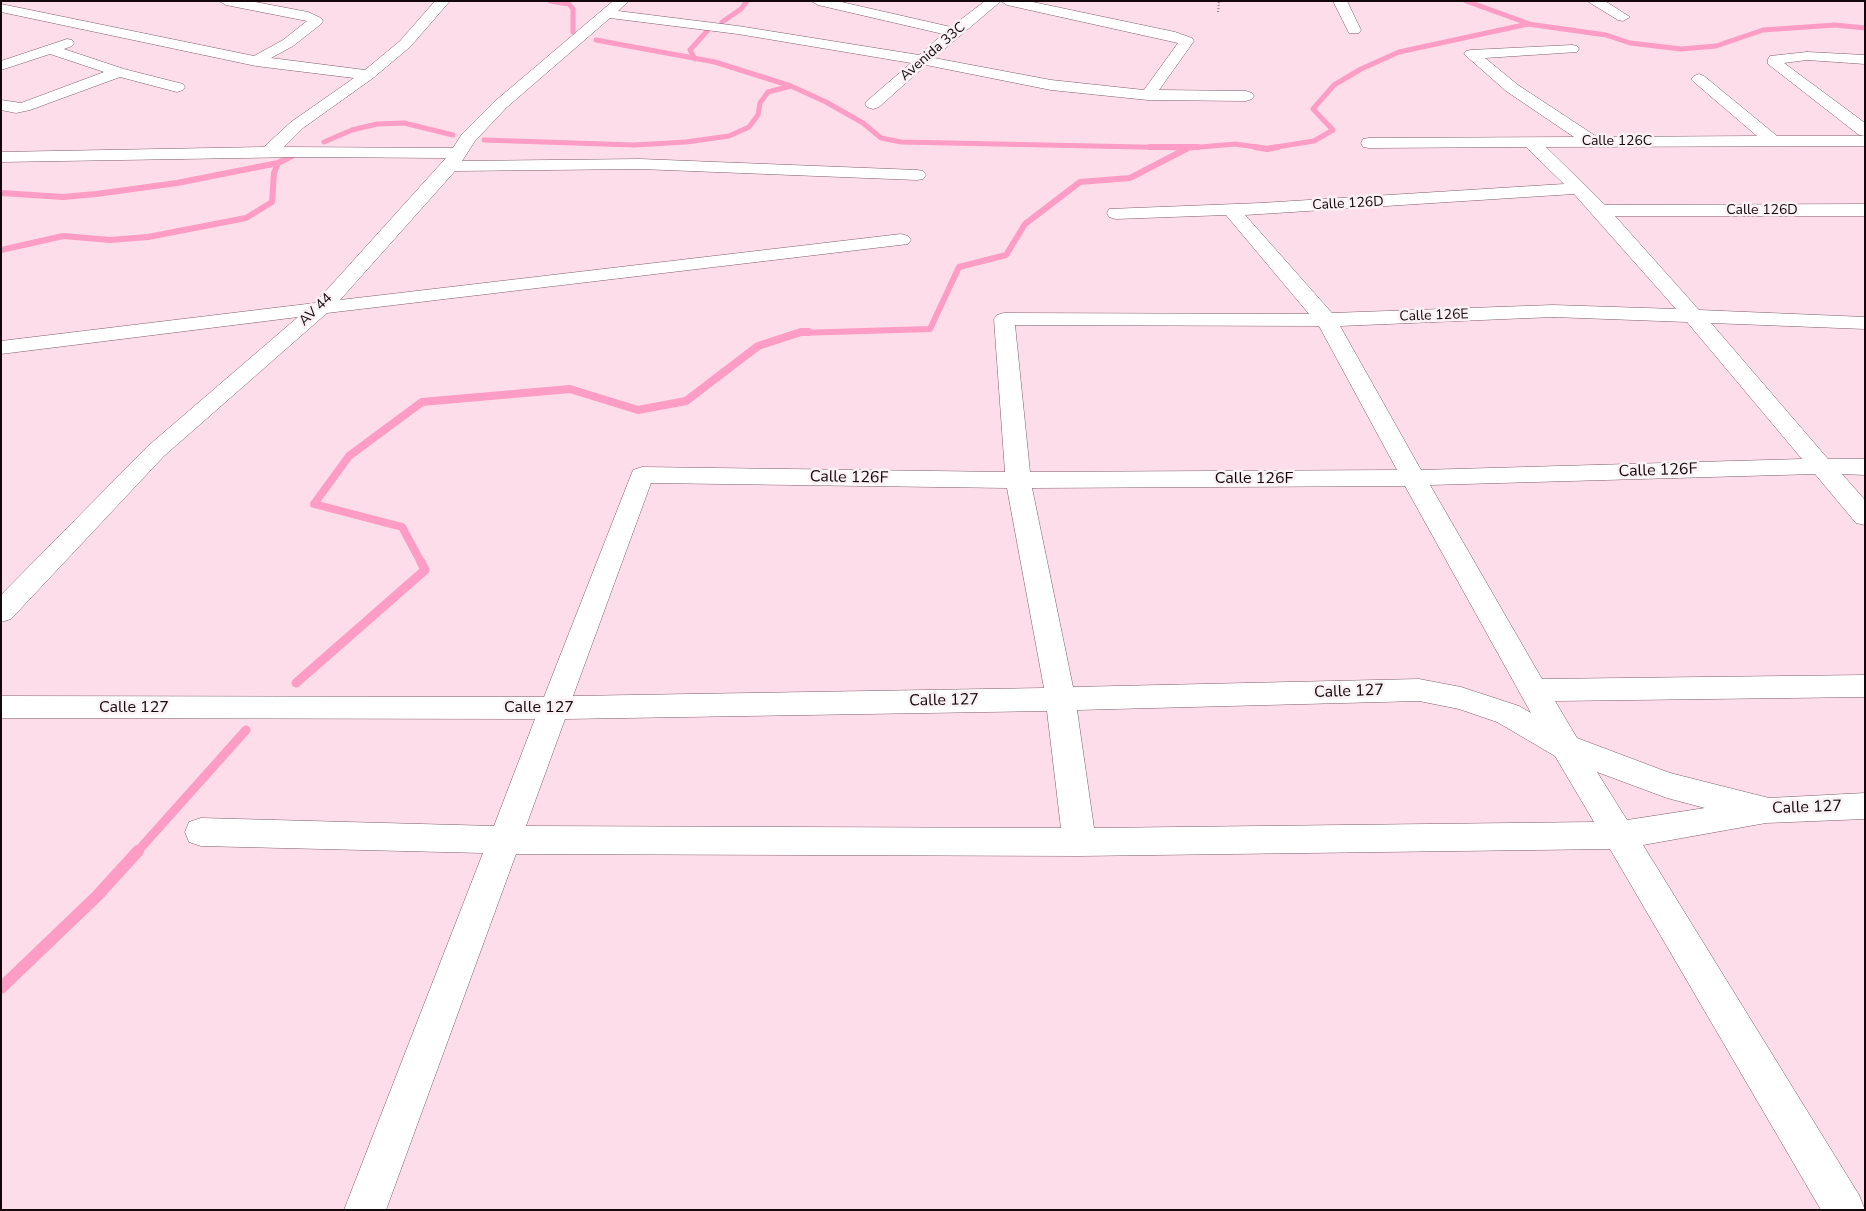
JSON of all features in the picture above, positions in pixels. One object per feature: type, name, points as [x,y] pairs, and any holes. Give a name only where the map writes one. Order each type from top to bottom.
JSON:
[{"type":"street","points":[[226,1],[308,16],[316,21],[288,43],[256,61]]},
{"type":"street","points":[[268,153],[297,125],[368,75],[405,44],[432,16],[443,1]]},
{"type":"street","points":[[818,1],[954,32]]},
{"type":"street","name":"Avenida 33C","points":[[873,104],[954,32],[994,1]]},
{"type":"street","points":[[1007,1],[1175,36],[1187,41],[1148,96]]},
{"type":"street","points":[[1340,1],[1354,30]]},
{"type":"street","points":[[1594,1],[1623,17]]},
{"type":"street","points":[[1,8],[256,61],[368,75]]},
{"type":"street","points":[[615,8],[922,60],[1051,85],[1148,96],[1246,96]]},
{"type":"street","name":"AV 44","points":[[1,612],[156,451],[321,308],[455,160],[468,138],[500,106],[615,8]]},
{"type":"street","points":[[1,66],[104,29]]},
{"type":"street","points":[[50,49],[119,72],[176,87]]},
{"type":"street","points":[[1572,49],[1471,54],[1512,88],[1593,142]]},
{"type":"street","points":[[1865,60],[1807,56],[1775,59],[1776,64],[1865,131]]},
{"type":"street","points":[[1,105],[16,108],[24,107],[119,72]]},
{"type":"street","points":[[1699,79],[1772,141]]},
{"type":"street","name":"Calle 126C","points":[[1369,143],[1865,141]]},
{"type":"street","points":[[1531,143],[1580,188],[1694,317],[1865,517]]},
{"type":"street","points":[[1,157],[268,153],[640,164],[917,175]]},
{"type":"street","name":"Calle 126D","points":[[1116,213],[1231,210],[1420,200],[1580,188]]},
{"type":"street","points":[[1231,210],[1326,320],[1413,478],[1566,747],[1844,1210]]},
{"type":"street","name":"Calle 126D","points":[[1600,211],[1865,210]]},
{"type":"street","points":[[1,348],[321,308],[901,240]]},
{"type":"street","name":"Calle 126E","points":[[1018,480],[1004,319],[1326,320],[1552,311],[1865,323]]},
{"type":"street","name":"Calle 126F","points":[[554,708],[642,475],[1018,480],[1413,478],[1822,466],[1865,467]]},
{"type":"street","points":[[1018,480],[1061,699],[1079,842]]},
{"type":"street","points":[[1534,690],[1865,686]]},
{"type":"street","name":"Calle 127","points":[[1,707],[554,708],[1061,699],[1419,690],[1461,698],[1508,714],[1566,747],[1667,785],[1769,811],[1865,806]]},
{"type":"street","points":[[365,1210],[554,708]]},
{"type":"street","points":[[200,832],[504,840],[1079,842],[1620,835],[1769,811]]},
{"type":"path","points":[[1218,12],[1219,1]]},
{"type":"waterway","points":[[550,1],[569,4],[573,9],[573,32]]},
{"type":"waterway","points":[[722,22],[741,9],[747,1]]},
{"type":"waterway","points":[[1466,1],[1527,23]]},
{"type":"waterway","points":[[1270,148],[1314,141],[1333,130],[1313,109],[1334,85],[1361,69],[1399,52],[1528,24],[1606,35],[1630,43],[1681,49],[1716,46],[1763,30],[1835,25],[1865,28]]},
{"type":"waterway","points":[[695,58],[690,50],[708,30]]},
{"type":"waterway","points":[[596,40],[695,58]]},
{"type":"waterway","points":[[695,58],[715,62],[791,86]]},
{"type":"waterway","points":[[484,140],[634,145],[686,142],[729,136],[749,127],[758,115],[760,103],[768,92],[791,86]]},
{"type":"waterway","points":[[791,86],[826,102],[863,123],[881,138],[901,142],[1189,148],[1235,144],[1263,148]]},
{"type":"waterway","points":[[324,142],[352,130],[377,124],[404,123],[453,135]]},
{"type":"waterway","points":[[1150,147],[1198,147]]},
{"type":"waterway","points":[[1255,147],[1267,149],[1278,147]]},
{"type":"waterway","points":[[798,333],[930,329],[959,267],[1006,255],[1025,224],[1080,182],[1130,178],[1188,148]]},
{"type":"waterway","points":[[278,163],[292,156]]},
{"type":"waterway","points":[[1,193],[63,197],[96,194],[177,183],[278,163]]},
{"type":"waterway","points":[[1,250],[63,236],[110,240],[148,237],[246,218],[272,202],[274,173],[278,163]]},
{"type":"waterway","points":[[422,564],[402,527],[314,504],[349,456],[422,402],[570,389],[638,410],[686,401],[758,346],[801,332],[808,332]]},
{"type":"waterway","points":[[296,683],[425,570],[422,564]]},
{"type":"waterway","points":[[137,852],[246,730]]},
{"type":"waterway","points":[[1,988],[97,896],[138,851]]}]
